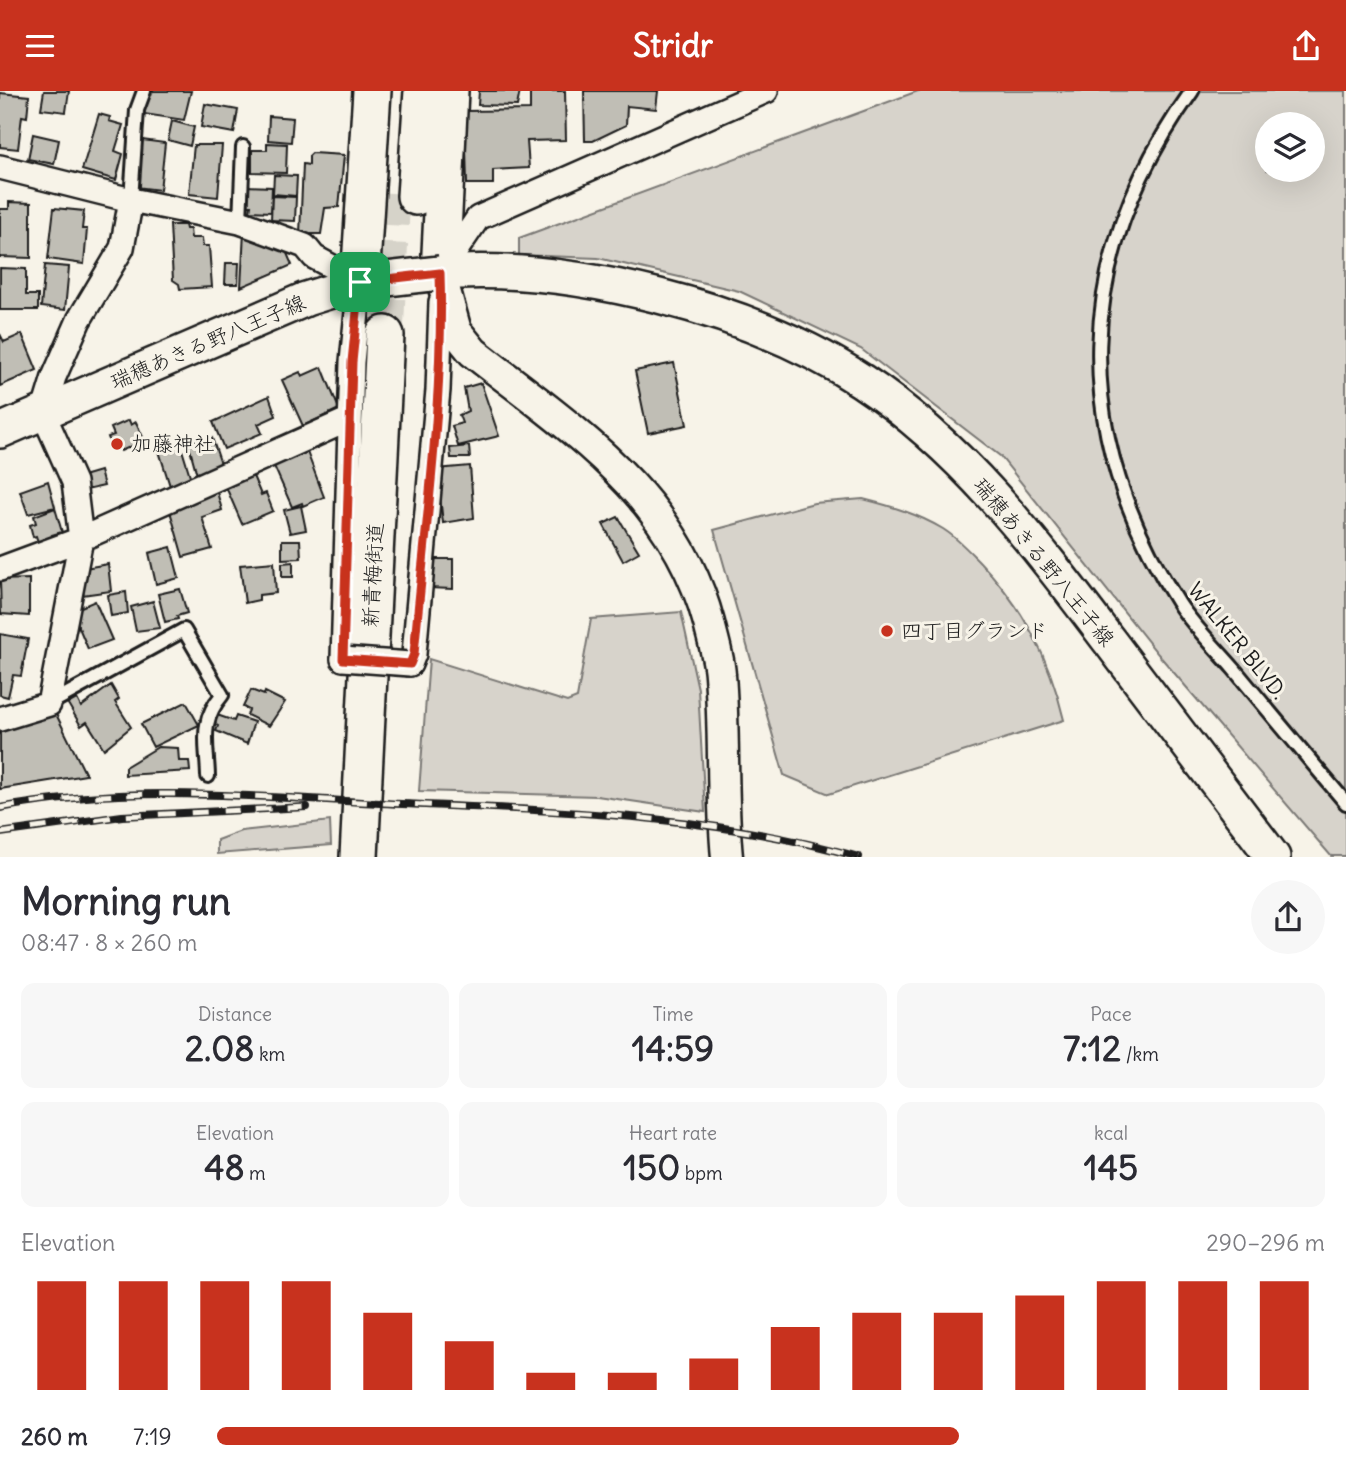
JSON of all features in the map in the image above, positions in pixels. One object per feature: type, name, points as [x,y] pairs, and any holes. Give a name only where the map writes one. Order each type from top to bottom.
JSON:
[{"type":"main road","points":[[360,282],[372,91]]},
{"type":"main road","points":[[398,91],[404,195],[423,91]]},
{"type":"main road","points":[[440,273],[449,91]]},
{"type":"main road","name":"瑞穂あきる野八王子線","points":[[0,431],[306,299],[360,282],[483,269],[611,284],[728,317],[779,337],[862,381],[960,460],[1055,569],[1273,856]]},
{"type":"main road","name":"新青梅街道","points":[[359,856],[396,336],[379,856]]},
{"type":"street","points":[[0,167],[131,200],[240,222],[305,246],[314,257],[360,282],[352,362],[343,659],[410,664],[414,654],[438,390],[442,320],[440,273],[478,218],[766,91]]},
{"type":"street","points":[[0,719],[49,704],[81,539],[74,482],[43,412],[54,377],[79,320],[122,248],[131,200]]},
{"type":"street","points":[[440,273],[456,331],[472,352],[618,468],[657,513],[694,576],[720,673],[727,856]]},
{"type":"street","points":[[0,569],[81,539],[350,419]]},
{"type":"lane","points":[[131,200],[137,110],[144,91]]},
{"type":"lane","name":"WALKER BLVD.","points":[[1192,91],[1166,129],[1142,173],[1121,224],[1105,279],[1100,331],[1099,389],[1110,451],[1127,508],[1151,557],[1181,607],[1346,803]]},
{"type":"lane","points":[[240,222],[243,148]]},
{"type":"lane","points":[[49,704],[184,630],[222,695],[208,711],[208,776]]},
{"type":"shaded area","points":[[918,91],[1346,91],[1346,856],[1331,856],[1158,654],[1000,456],[861,349],[739,291],[598,258],[519,255],[519,238]]},
{"type":"shaded area","name":"四丁目グランド","points":[[863,499],[904,511],[934,524],[953,536],[979,561],[1009,597],[1033,635],[1051,675],[1064,720],[829,794],[784,775],[714,530],[814,503]]},
{"type":"shaded area","points":[[681,612],[698,689],[705,812],[597,796],[419,791],[429,659],[567,702],[577,698],[591,619]]},
{"type":"shaded area","points":[[330,821],[331,845],[217,854],[217,840],[241,831]]},
{"type":"building","points":[[44,91],[69,91],[66,112],[41,109]]},
{"type":"building","points":[[191,91],[184,120],[144,114],[149,92]]},
{"type":"building","points":[[479,91],[520,91],[517,106],[478,105]]},
{"type":"building","points":[[530,91],[565,91],[566,140],[527,141],[529,168],[493,170],[493,184],[467,184],[465,111],[530,110]]},
{"type":"building","points":[[584,91],[658,91],[656,109],[627,106],[626,125],[593,141],[585,141]]},
{"type":"building","points":[[0,93],[29,96],[27,117],[22,116],[18,149],[0,147]]},
{"type":"building","points":[[205,104],[238,110],[234,133],[201,127]]},
{"type":"building","points":[[99,114],[110,117],[109,121],[123,125],[115,151],[123,154],[116,180],[82,170]]},
{"type":"building","points":[[269,116],[293,118],[291,142],[268,140]]},
{"type":"building","points":[[172,121],[194,127],[190,146],[168,140]]},
{"type":"building","points":[[33,134],[59,140],[54,164],[28,159]]},
{"type":"building","points":[[142,140],[165,143],[160,190],[136,187]]},
{"type":"building","points":[[267,143],[287,144],[286,173],[252,172],[252,150],[267,150]]},
{"type":"building","points":[[194,145],[222,145],[218,197],[189,194]]},
{"type":"building","points":[[312,153],[344,155],[339,207],[325,208],[321,234],[300,234],[303,164],[309,165],[309,156]]},
{"type":"building","points":[[274,175],[297,176],[296,196],[273,194]]},
{"type":"building","points":[[246,186],[272,187],[271,212],[250,211],[251,205],[245,205]]},
{"type":"building","points":[[272,196],[296,197],[295,221],[271,220]]},
{"type":"building","points":[[9,202],[31,203],[31,258],[0,257],[0,209],[9,209]]},
{"type":"building","points":[[54,208],[84,211],[82,229],[87,229],[84,264],[48,259]]},
{"type":"building","points":[[170,225],[185,225],[186,229],[190,229],[191,238],[202,238],[203,246],[209,246],[212,287],[180,289],[179,284],[173,280]]},
{"type":"building","points":[[244,232],[283,244],[292,265],[241,287]]},
{"type":"building","points":[[226,263],[239,263],[238,284],[225,284]]},
{"type":"building","points":[[45,265],[69,267],[65,310],[41,307]]},
{"type":"building","points":[[0,268],[26,269],[26,295],[38,295],[38,310],[0,310]]},
{"type":"building","points":[[0,334],[4,342],[22,334],[37,370],[0,386]]},
{"type":"building","points":[[674,363],[687,425],[648,433],[635,371]]},
{"type":"building","points":[[322,367],[339,409],[303,426],[282,380],[300,372],[302,376]]},
{"type":"building","points":[[481,383],[499,436],[458,446],[452,426],[462,423],[459,415],[468,411],[464,388]]},
{"type":"building","points":[[269,396],[276,416],[258,424],[262,433],[224,449],[213,422]]},
{"type":"building","points":[[129,420],[131,425],[136,422],[143,437],[138,440],[139,443],[121,451],[119,446],[112,448],[108,437],[114,435],[111,428]]},
{"type":"building","points":[[212,438],[222,467],[197,475],[188,442],[195,440],[196,443]]},
{"type":"building","points":[[180,443],[191,479],[170,486],[159,451]]},
{"type":"building","points":[[469,446],[470,458],[451,458],[450,448]]},
{"type":"building","points":[[307,452],[324,497],[303,506],[302,503],[292,507],[274,466]]},
{"type":"building","points":[[470,466],[474,518],[443,523],[437,469]]},
{"type":"building","points":[[100,471],[104,486],[86,490],[83,476]]},
{"type":"building","points":[[253,476],[261,495],[266,493],[273,511],[242,524],[226,487]]},
{"type":"building","points":[[48,481],[55,507],[28,514],[20,491]]},
{"type":"building","points":[[217,492],[222,510],[202,517],[212,549],[183,557],[170,511]]},
{"type":"building","points":[[301,506],[306,530],[290,533],[284,510]]},
{"type":"building","points":[[55,508],[62,532],[38,542],[36,536],[33,537],[30,525],[36,523],[34,516]]},
{"type":"building","points":[[618,517],[639,552],[623,561],[603,524]]},
{"type":"building","points":[[282,540],[300,540],[301,558],[282,559]]},
{"type":"building","points":[[171,547],[179,578],[156,584],[149,553]]},
{"type":"building","points":[[429,559],[453,559],[453,589],[428,588]]},
{"type":"building","points":[[274,562],[276,593],[259,595],[259,600],[245,603],[240,565]]},
{"type":"building","points":[[293,562],[293,577],[282,577],[282,563]]},
{"type":"building","points":[[108,564],[111,591],[75,596],[79,569]]},
{"type":"building","points":[[29,579],[29,616],[1,614],[0,580]]},
{"type":"building","points":[[180,589],[187,613],[177,616],[178,619],[165,622],[158,594]]},
{"type":"building","points":[[126,592],[128,613],[111,616],[108,595]]},
{"type":"building","points":[[95,601],[112,640],[88,649],[72,611]]},
{"type":"building","points":[[153,601],[160,628],[136,631],[131,607]]},
{"type":"building","points":[[0,634],[28,639],[21,676],[13,675],[8,697],[0,695]]},
{"type":"building","points":[[111,685],[119,699],[115,702],[131,727],[104,749],[87,722],[81,726],[68,704],[77,699],[81,707]]},
{"type":"building","points":[[251,690],[264,695],[265,692],[285,702],[269,726],[247,715],[249,710],[243,707]]},
{"type":"building","points":[[186,702],[199,725],[153,747],[141,724]]},
{"type":"building","points":[[52,706],[86,775],[0,789],[0,724]]},
{"type":"building","points":[[217,715],[234,721],[236,716],[254,722],[247,744],[216,731],[218,726],[214,724]]},
{"type":"building","points":[[158,747],[178,748],[179,761],[189,761],[190,771],[125,775],[125,767]]},
{"type":"tunnel","points":[[385,335],[392,193]]},
{"type":"railway","points":[[0,808],[100,796],[201,794],[517,809],[690,823],[803,843],[859,857]]},
{"type":"railway","points":[[0,833],[122,816],[307,807]]},
{"type":"place","name":"加藤神社","points":[[117,444]]},
{"type":"place","name":"四丁目グランド","points":[[887,631]]},
{"type":"route","points":[[440,273],[442,320],[438,390],[414,654],[410,664],[343,659],[343,584],[352,362],[360,282],[440,273]]}]
